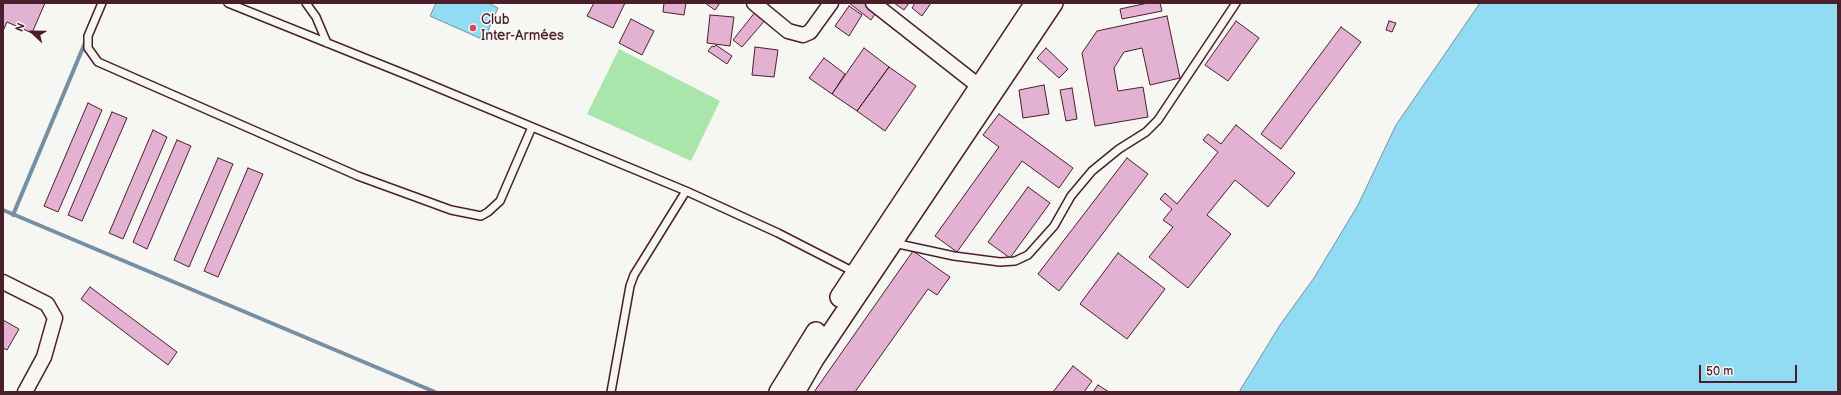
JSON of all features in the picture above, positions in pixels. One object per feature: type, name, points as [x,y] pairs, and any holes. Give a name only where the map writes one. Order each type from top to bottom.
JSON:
[{"type":"main road","points":[[778,392],[802,354],[862,277],[888,239],[990,79],[1035,3]]},
{"type":"main road","points":[[990,79],[1053,3]]},
{"type":"main road","points":[[794,392],[862,277]]},
{"type":"street","points":[[754,3],[788,31],[803,36],[810,32],[831,3]]},
{"type":"street","points":[[873,3],[990,79]]},
{"type":"street","points":[[3,282],[47,304],[55,318],[44,357],[25,392]]},
{"type":"lane","points":[[102,3],[88,36],[88,48],[98,62],[358,176],[451,210],[481,216],[500,201],[532,127]]},
{"type":"lane","points":[[228,3],[686,191],[778,232],[862,277]]},
{"type":"lane","points":[[306,3],[316,17],[327,43]]},
{"type":"lane","points":[[888,239],[954,256],[1000,262],[1015,261],[1028,255],[1054,226],[1071,196],[1092,171],[1119,149],[1146,132],[1158,120],[1236,3]]},
{"type":"lane","points":[[611,392],[630,286],[634,274],[686,191]]},
{"type":"green space","points":[[619,49],[720,101],[691,161],[587,114]]},
{"type":"water","name":"Club Inter-Armées","points":[[436,3],[488,3],[498,8],[484,40],[430,16]]},
{"type":"water","points":[[1480,3],[1838,3],[1838,392],[1239,392],[1280,325],[1314,278],[1358,205],[1396,125]]},
{"type":"building","points":[[3,3],[45,3],[32,33],[7,22],[3,31]]},
{"type":"building","points":[[594,3],[625,3],[613,28],[587,16]]},
{"type":"building","points":[[664,3],[686,3],[684,15],[663,12]]},
{"type":"building","points":[[705,3],[720,3],[715,10]]},
{"type":"building","points":[[849,3],[867,3],[877,11],[871,20]]},
{"type":"building","points":[[894,3],[909,3],[904,10]]},
{"type":"building","points":[[915,3],[931,3],[922,16],[912,8]]},
{"type":"building","points":[[1148,3],[1160,3],[1162,11],[1122,19],[1120,9]]},
{"type":"building","points":[[849,6],[862,15],[849,36],[835,26]]},
{"type":"building","points":[[756,11],[766,19],[742,47],[733,40]]},
{"type":"building","points":[[710,15],[734,17],[730,46],[707,43]]},
{"type":"building","points":[[1167,16],[1180,78],[1150,85],[1142,48],[1124,52],[1114,68],[1118,91],[1143,87],[1148,117],[1095,126],[1082,53],[1097,31]]},
{"type":"building","points":[[631,19],[654,31],[642,55],[619,43]]},
{"type":"building","points":[[1236,21],[1259,38],[1228,81],[1205,65]]},
{"type":"building","points":[[1389,21],[1396,23],[1392,32],[1386,30]]},
{"type":"building","points":[[1341,27],[1361,42],[1281,149],[1261,134]]},
{"type":"building","points":[[716,45],[732,56],[727,64],[708,51],[712,46],[714,47]]},
{"type":"building","points":[[755,47],[778,50],[774,77],[752,75]]},
{"type":"building","points":[[864,48],[889,67],[857,111],[832,94]]},
{"type":"building","points":[[1046,48],[1068,69],[1059,78],[1037,58]]},
{"type":"building","points":[[824,58],[845,74],[832,94],[809,78]]},
{"type":"building","points":[[889,67],[916,86],[885,131],[857,111]]},
{"type":"building","points":[[1044,85],[1049,114],[1023,118],[1019,90]]},
{"type":"building","points":[[1072,88],[1077,119],[1066,121],[1060,90]]},
{"type":"building","points":[[88,103],[102,110],[58,212],[44,206]]},
{"type":"building","points":[[112,112],[127,118],[82,221],[68,215]]},
{"type":"building","points":[[999,114],[1073,168],[1059,188],[1022,161],[957,252],[935,236],[999,147],[983,135]]},
{"type":"building","points":[[1236,125],[1295,173],[1268,207],[1235,180],[1207,215],[1231,234],[1188,288],[1149,257],[1173,227],[1163,220],[1172,209],[1160,199],[1165,193],[1177,204],[1218,152],[1203,140],[1208,134],[1221,144]]},
{"type":"building","points":[[153,130],[167,137],[123,239],[109,233]]},
{"type":"building","points":[[177,140],[191,146],[147,249],[133,242]]},
{"type":"building","points":[[218,158],[233,164],[189,267],[174,260]]},
{"type":"building","points":[[1127,158],[1148,174],[1059,291],[1038,274]]},
{"type":"building","points":[[248,168],[263,174],[218,277],[204,271]]},
{"type":"building","points":[[1028,187],[1050,203],[1010,258],[988,242]]},
{"type":"building","points":[[913,251],[950,277],[937,295],[928,289],[855,392],[814,392]]},
{"type":"building","points":[[1118,253],[1165,289],[1127,339],[1080,304]]},
{"type":"building","points":[[90,287],[177,352],[168,365],[81,299]]},
{"type":"building","points":[[3,320],[19,329],[7,350],[3,348]]},
{"type":"building","points":[[1073,366],[1092,381],[1084,392],[1053,392]]},
{"type":"building","points":[[1098,385],[1109,392],[1093,392]]},
{"type":"waterway","points":[[13,215],[87,38]]},
{"type":"waterway","points":[[3,210],[435,392]]},
{"type":"place","name":"Club Inter-Armées","points":[[473,28]]}]
